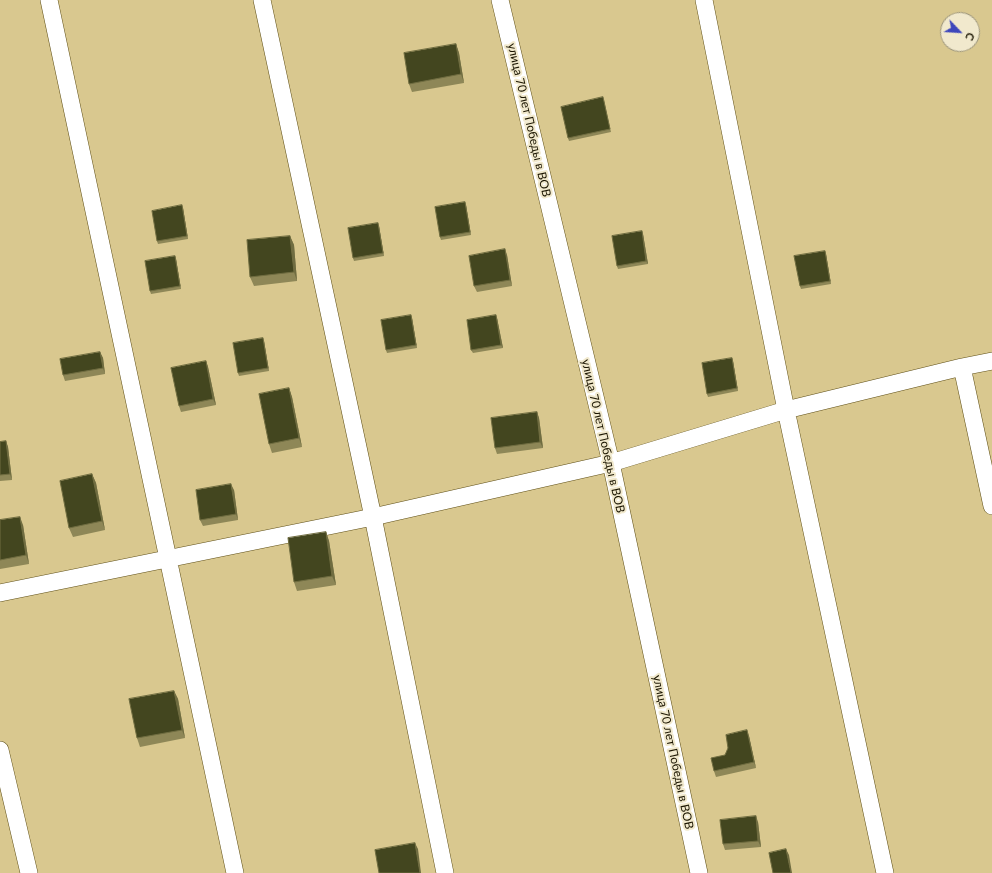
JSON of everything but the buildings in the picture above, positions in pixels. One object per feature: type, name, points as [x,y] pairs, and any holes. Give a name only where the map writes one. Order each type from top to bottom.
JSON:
[{"type":"street","points":[[49,0],[235,873]]},
{"type":"street","points":[[262,0],[373,518],[445,873]]},
{"type":"street","name":"улица 70 лет Победы в ВОВ","points":[[500,0],[611,464],[699,873]]},
{"type":"street","points":[[704,0],[786,410],[886,873]]},
{"type":"street","points":[[0,593],[373,518],[611,464],[786,410],[962,367],[992,362]]},
{"type":"street","points":[[962,367],[992,506]]},
{"type":"street","points":[[0,750],[29,873]]}]
